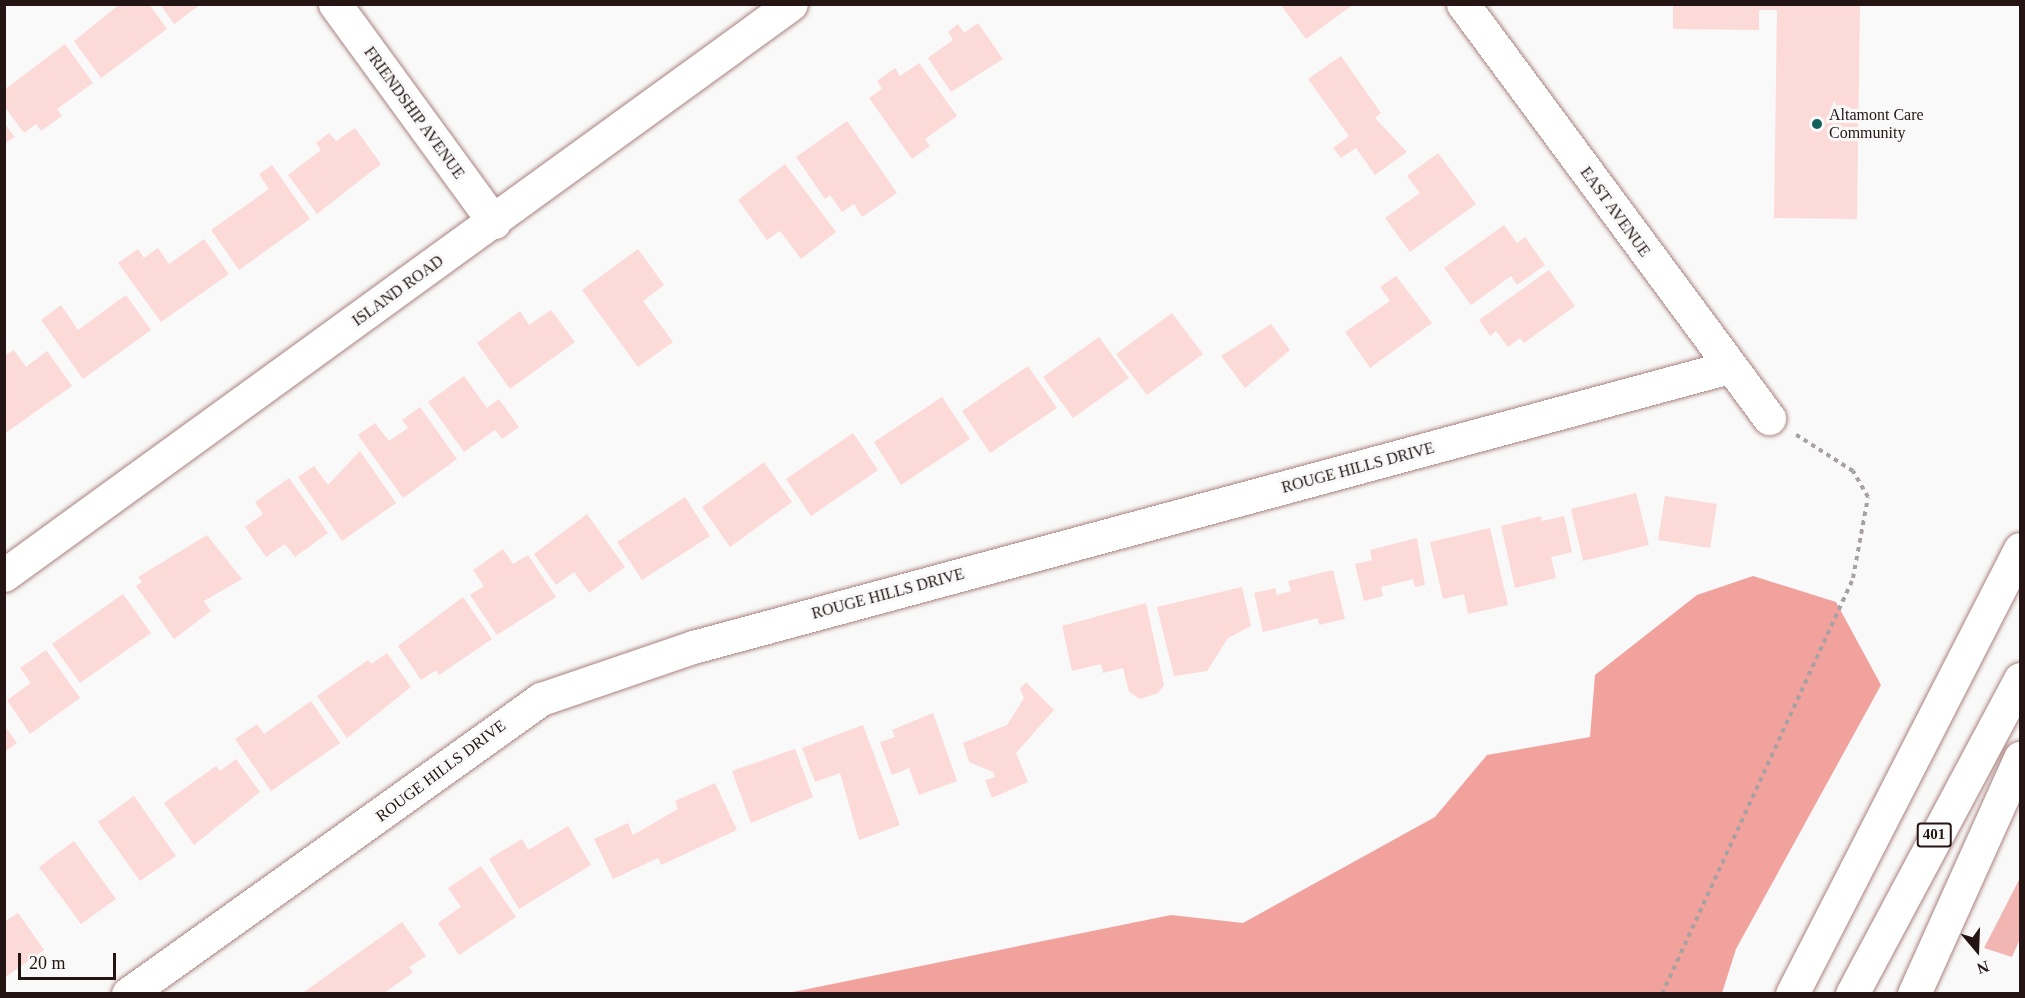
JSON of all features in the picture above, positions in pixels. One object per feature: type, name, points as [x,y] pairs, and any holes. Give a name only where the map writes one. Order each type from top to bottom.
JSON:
[{"type":"main road","name":"FRIENDSHIP AVENUE","points":[[334,4],[494,222]]},
{"type":"main road","name":"ISLAND ROAD","points":[[4,575],[494,222],[791,4]]},
{"type":"main road","name":"EAST AVENUE","points":[[1463,4],[1769,418]]},
{"type":"main road","name":"ROUGE HILLS DRIVE","points":[[128,993],[541,699],[693,647],[1730,367]]},
{"type":"main road","points":[[1791,993],[2020,549]]},
{"type":"main road","name":"401","points":[[1852,993],[2020,679]]},
{"type":"main road","points":[[1914,993],[2020,758]]},
{"type":"path","points":[[1662,993],[1853,578],[1868,497],[1853,471],[1769,418]]},
{"type":"shaded area","points":[[1753,576],[1836,602],[1881,685],[1736,949],[1722,993],[788,993],[1171,915],[1243,923],[1435,817],[1487,755],[1590,737],[1595,675],[1697,595]]},
{"type":"shaded area","points":[[2020,878],[2020,939],[2012,957],[1984,948]]},
{"type":"building","points":[[120,4],[149,4],[167,29],[101,78],[74,41]]},
{"type":"building","points":[[160,4],[201,4],[174,24]]},
{"type":"building","points":[[1280,4],[1354,4],[1306,39]]},
{"type":"building","name":"Altamont Care Community","points":[[1673,4],[1860,4],[1857,219],[1774,218],[1777,10],[1759,10],[1759,30],[1673,29]]},
{"type":"building","points":[[978,23],[1003,59],[951,92],[928,58],[953,40],[948,32],[958,24],[964,33]]},
{"type":"building","points":[[65,44],[93,83],[57,109],[62,116],[41,131],[36,124],[24,133],[4,106],[4,90]]},
{"type":"building","points":[[1341,56],[1381,113],[1375,118],[1407,152],[1375,175],[1356,148],[1341,158],[1333,148],[1349,136],[1308,79]]},
{"type":"building","points":[[919,63],[957,116],[925,139],[930,146],[912,159],[869,98],[882,89],[877,81],[895,68],[900,76]]},
{"type":"building","points":[[847,121],[897,193],[862,217],[854,204],[842,212],[830,195],[825,199],[796,157]]},
{"type":"building","points":[[4,123],[15,137],[4,144]]},
{"type":"building","points":[[355,128],[381,164],[317,214],[288,175],[321,150],[316,143],[329,133],[336,141]]},
{"type":"building","points":[[1438,153],[1476,204],[1410,252],[1385,218],[1420,193],[1407,176]]},
{"type":"building","points":[[785,164],[836,232],[801,259],[780,231],[767,240],[738,200]]},
{"type":"building","points":[[272,165],[310,219],[239,270],[211,230],[269,189],[259,174]]},
{"type":"building","points":[[1504,225],[1517,243],[1525,237],[1545,265],[1517,285],[1511,276],[1471,305],[1444,268]]},
{"type":"building","points":[[204,239],[229,274],[161,322],[118,263],[138,249],[144,258],[158,248],[169,264]]},
{"type":"building","points":[[638,249],[664,285],[643,301],[673,342],[638,367],[582,290]]},
{"type":"building","points":[[1549,270],[1575,306],[1524,343],[1520,338],[1508,347],[1496,331],[1490,336],[1479,320]]},
{"type":"building","points":[[1396,276],[1432,323],[1370,368],[1345,332],[1390,301],[1380,287]]},
{"type":"building","points":[[126,295],[151,330],[83,379],[41,320],[61,305],[78,330]]},
{"type":"building","points":[[551,310],[575,342],[510,389],[477,343],[520,311],[529,325]]},
{"type":"building","points":[[1172,313],[1203,354],[1147,395],[1116,354]]},
{"type":"building","points":[[1271,324],[1290,350],[1245,388],[1221,356]]},
{"type":"building","points":[[1099,337],[1129,378],[1073,418],[1043,377]]},
{"type":"building","points":[[14,350],[26,367],[47,351],[72,386],[4,434],[4,356]]},
{"type":"building","points":[[1028,366],[1057,408],[990,453],[962,411]]},
{"type":"building","points":[[464,376],[487,408],[499,399],[519,427],[502,439],[495,430],[464,452],[428,402]]},
{"type":"building","points":[[942,397],[970,439],[901,485],[874,442]]},
{"type":"building","points":[[420,407],[457,459],[403,498],[358,435],[375,423],[389,441],[408,428],[402,420]]},
{"type":"building","points":[[853,433],[878,470],[811,516],[786,479]]},
{"type":"building","points":[[360,451],[396,503],[342,541],[298,477],[314,466],[328,485]]},
{"type":"building","points":[[764,462],[792,502],[730,547],[702,507]]},
{"type":"building","points":[[289,478],[328,533],[295,557],[285,544],[266,557],[245,527],[263,514],[255,502]]},
{"type":"building","points":[[1636,493],[1649,545],[1583,561],[1571,509]]},
{"type":"building","points":[[1665,496],[1717,504],[1710,548],[1658,540]]},
{"type":"building","points":[[685,497],[710,536],[642,580],[617,542]]},
{"type":"building","points":[[587,514],[625,567],[589,593],[574,572],[556,585],[534,554]]},
{"type":"building","points":[[1541,516],[1542,521],[1564,516],[1572,552],[1551,557],[1556,578],[1515,588],[1501,526]]},
{"type":"building","points":[[1490,528],[1508,605],[1468,614],[1464,594],[1443,599],[1430,542]]},
{"type":"building","points":[[207,535],[242,579],[204,601],[211,611],[174,639],[136,586],[142,582],[138,577]]},
{"type":"building","points":[[1417,538],[1425,585],[1415,587],[1413,579],[1381,587],[1383,596],[1364,601],[1355,564],[1372,560],[1370,550]]},
{"type":"building","points":[[503,549],[513,564],[528,555],[556,597],[497,635],[470,595],[484,586],[473,570]]},
{"type":"building","points":[[1333,570],[1345,619],[1319,625],[1318,618],[1263,632],[1254,593],[1275,588],[1277,595],[1291,591],[1288,581]]},
{"type":"building","points":[[1242,587],[1251,626],[1228,638],[1207,671],[1174,676],[1157,607]]},
{"type":"building","points":[[123,594],[151,633],[80,683],[52,644]]},
{"type":"building","points":[[463,597],[492,639],[439,675],[436,670],[421,680],[398,646]]},
{"type":"building","points":[[1146,603],[1164,685],[1158,693],[1140,699],[1129,692],[1123,668],[1103,673],[1101,664],[1072,671],[1062,626]]},
{"type":"building","points":[[46,650],[80,698],[30,734],[7,700],[31,683],[20,668]]},
{"type":"building","points":[[387,653],[411,687],[347,738],[317,696],[368,660],[371,664]]},
{"type":"building","points":[[1026,682],[1054,710],[1016,753],[1028,782],[992,798],[985,780],[995,777],[993,772],[969,762],[963,743],[1007,725],[1024,698],[1020,689]]},
{"type":"building","points":[[311,701],[340,743],[271,791],[235,739],[257,724],[264,734]]},
{"type":"building","points":[[933,713],[957,781],[919,795],[909,768],[892,775],[880,742],[895,737],[892,730]]},
{"type":"building","points":[[4,725],[17,743],[4,752]]},
{"type":"building","points":[[863,725],[900,825],[859,840],[840,773],[815,782],[802,748]]},
{"type":"building","points":[[795,749],[813,797],[751,823],[732,771]]},
{"type":"building","points":[[236,759],[260,792],[194,845],[164,803],[216,766],[220,771]]},
{"type":"building","points":[[715,783],[737,830],[661,865],[658,858],[613,879],[594,839],[628,823],[633,835],[678,809],[675,801]]},
{"type":"building","points":[[134,796],[176,856],[140,881],[98,822]]},
{"type":"building","points":[[568,826],[591,865],[519,909],[489,859],[522,839],[528,850]]},
{"type":"building","points":[[74,841],[116,899],[81,924],[39,867]]},
{"type":"building","points":[[481,866],[516,917],[459,955],[438,923],[461,907],[448,888]]},
{"type":"building","points":[[18,913],[44,950],[4,978],[4,922]]},
{"type":"building","points":[[402,922],[426,956],[409,967],[413,972],[383,994],[301,994]]},
{"type":"place","name":"Altamont Care Community","points":[[1817,124]]}]
